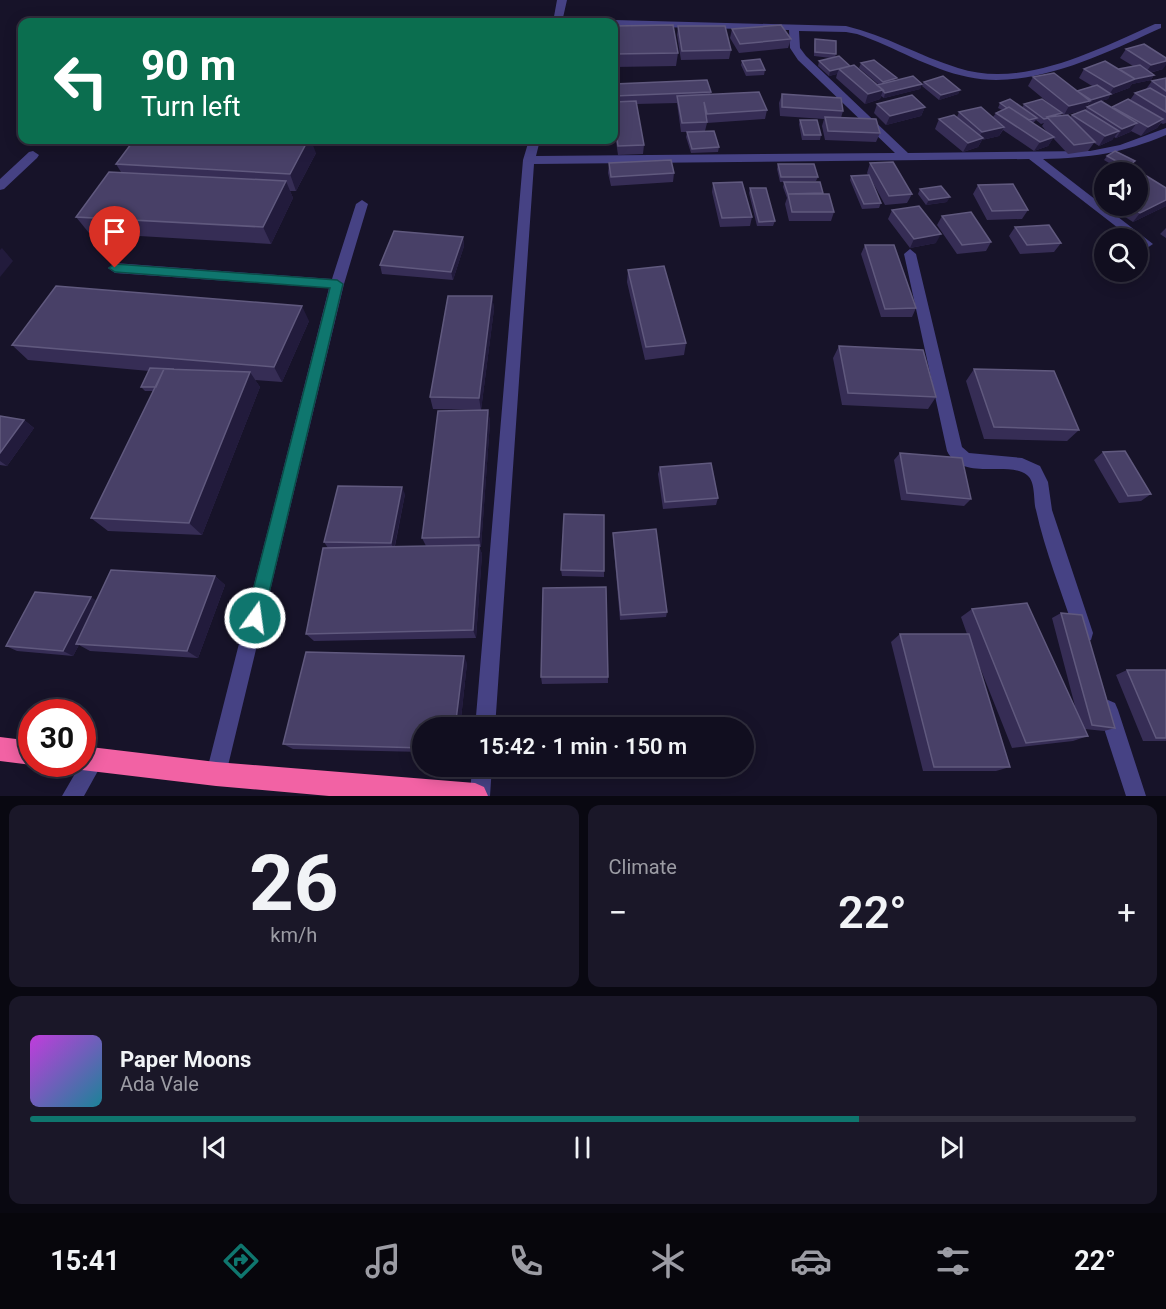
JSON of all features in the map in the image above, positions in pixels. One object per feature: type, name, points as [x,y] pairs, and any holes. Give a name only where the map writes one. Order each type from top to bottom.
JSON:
[{"type":"highway","points":[[0,749],[18,751]]},
{"type":"highway","points":[[96,760],[216,774],[477,796]]},
{"type":"street","points":[[559,18],[562,0]]},
{"type":"street","points":[[618,23],[794,27],[854,31],[966,74],[1002,79],[1032,75],[1119,44],[1158,26]]},
{"type":"street","points":[[794,27],[795,48],[802,58],[907,158]]},
{"type":"street","points":[[529,160],[907,158],[1098,154],[1132,145],[1166,130]]},
{"type":"street","points":[[486,717],[529,160],[533,144]]},
{"type":"street","points":[[0,186],[33,155]]},
{"type":"street","points":[[1032,156],[1126,228]]},
{"type":"street","points":[[216,774],[337,284],[362,204]]},
{"type":"street","points":[[910,254],[955,451],[966,460],[1022,465],[1034,471],[1040,482],[1044,510],[1090,653]]},
{"type":"street","points":[[115,268],[337,284]]},
{"type":"street","points":[[1104,697],[1136,796]]},
{"type":"street","points":[[72,796],[80,777]]},
{"type":"street","points":[[477,796],[480,777]]},
{"type":"building","points":[[673,25],[678,53],[618,54],[618,26]]},
{"type":"building","points":[[781,25],[791,39],[740,44],[732,29]]},
{"type":"building","points":[[678,26],[725,26],[731,50],[682,51]]},
{"type":"building","points":[[815,39],[836,41],[836,54],[815,52]]},
{"type":"building","points":[[1144,44],[1166,58],[1166,61],[1151,65],[1126,49]]},
{"type":"building","points":[[839,56],[850,66],[830,71],[819,61]]},
{"type":"building","points":[[760,59],[765,70],[747,71],[742,61]]},
{"type":"building","points":[[874,60],[897,78],[883,82],[861,63]]},
{"type":"building","points":[[1105,61],[1135,79],[1114,87],[1084,69]]},
{"type":"building","points":[[854,65],[883,90],[868,94],[839,69]]},
{"type":"building","points":[[1140,65],[1154,75],[1135,79],[1119,69]]},
{"type":"building","points":[[1054,73],[1090,101],[1069,106],[1033,77]]},
{"type":"building","points":[[913,76],[922,84],[885,93],[877,85]]},
{"type":"building","points":[[943,76],[960,90],[941,95],[924,82]]},
{"type":"building","points":[[1166,78],[1166,91],[1152,81]]},
{"type":"building","points":[[707,80],[711,92],[618,96],[618,84]]},
{"type":"building","points":[[1097,85],[1111,94],[1091,100],[1077,91]]},
{"type":"building","points":[[1150,88],[1166,97],[1166,112],[1135,93]]},
{"type":"building","points":[[759,92],[767,110],[707,114],[704,102],[707,122],[682,123],[677,96]]},
{"type":"building","points":[[782,94],[841,98],[843,111],[782,107]]},
{"type":"building","points":[[912,95],[925,107],[890,116],[877,104]]},
{"type":"building","points":[[1010,99],[1037,118],[1029,120],[1000,103]]},
{"type":"building","points":[[1042,99],[1062,113],[1044,119],[1024,104]]},
{"type":"building","points":[[1128,99],[1163,119],[1148,127],[1112,107]]},
{"type":"building","points":[[636,101],[644,145],[618,146],[618,102]]},
{"type":"building","points":[[1101,101],[1137,123],[1122,129],[1087,107]]},
{"type":"building","points":[[981,107],[1004,127],[982,132],[959,112]]},
{"type":"building","points":[[1009,107],[1054,137],[1040,142],[996,113]]},
{"type":"building","points":[[1085,110],[1119,131],[1105,136],[1072,115]]},
{"type":"building","points":[[954,115],[983,138],[968,143],[939,119]]},
{"type":"building","points":[[1068,115],[1095,142],[1074,145],[1047,117]]},
{"type":"building","points":[[825,117],[876,119],[880,133],[828,131]]},
{"type":"building","points":[[800,120],[817,120],[821,135],[804,135]]},
{"type":"building","points":[[714,131],[719,147],[692,149],[687,132]]},
{"type":"building","points":[[131,144],[306,144],[290,174],[116,164]]},
{"type":"building","points":[[1115,151],[1135,161],[1118,162],[1107,156]]},
{"type":"building","points":[[671,160],[674,173],[611,177],[609,163]]},
{"type":"building","points":[[893,162],[912,194],[889,196],[870,163]]},
{"type":"building","points":[[778,164],[814,164],[818,177],[781,177]]},
{"type":"building","points":[[109,172],[286,181],[263,227],[76,217]]},
{"type":"building","points":[[869,175],[881,203],[864,204],[851,176]]},
{"type":"building","points":[[1148,177],[1166,188],[1166,200],[1148,209]]},
{"type":"building","points":[[742,182],[752,217],[722,218],[713,183]]},
{"type":"building","points":[[784,182],[820,182],[823,193],[788,194]]},
{"type":"building","points":[[1013,184],[1028,210],[992,211],[978,185]]},
{"type":"building","points":[[941,186],[950,197],[929,200],[920,189]]},
{"type":"building","points":[[750,188],[766,188],[775,221],[759,222]]},
{"type":"building","points":[[788,194],[829,194],[834,212],[792,212]]},
{"type":"building","points":[[919,206],[941,234],[914,239],[892,210]]},
{"type":"building","points":[[971,212],[991,242],[962,245],[942,216]]},
{"type":"building","points":[[1049,225],[1061,243],[1027,245],[1015,227]]},
{"type":"building","points":[[394,231],[463,237],[451,272],[380,265]]},
{"type":"building","points":[[865,245],[894,245],[916,308],[885,309]]},
{"type":"building","points":[[664,266],[686,343],[646,347],[628,270]]},
{"type":"building","points":[[56,286],[302,306],[274,367],[12,345]]},
{"type":"building","points":[[448,296],[492,296],[479,398],[430,397]]},
{"type":"building","points":[[839,346],[923,350],[936,397],[848,393]]},
{"type":"building","points":[[150,368],[174,369],[164,369],[156,387],[141,387]]},
{"type":"building","points":[[164,369],[250,372],[189,523],[91,518]]},
{"type":"building","points":[[974,369],[1054,371],[1079,430],[994,427]]},
{"type":"building","points":[[488,410],[479,537],[422,538],[438,411]]},
{"type":"building","points":[[0,416],[24,420],[0,453]]},
{"type":"building","points":[[1125,451],[1151,494],[1128,496],[1103,452]]},
{"type":"building","points":[[900,453],[962,458],[971,499],[907,493]]},
{"type":"building","points":[[711,463],[718,498],[665,502],[660,467]]},
{"type":"building","points":[[338,486],[402,487],[391,543],[324,542]]},
{"type":"building","points":[[564,514],[604,515],[604,571],[561,570]]},
{"type":"building","points":[[656,529],[667,612],[621,615],[613,533]]},
{"type":"building","points":[[479,545],[473,630],[306,634],[323,548]]},
{"type":"building","points":[[111,570],[215,576],[187,651],[76,644]]},
{"type":"building","points":[[606,587],[608,677],[541,677],[543,588]]},
{"type":"building","points":[[35,592],[91,597],[63,651],[6,646]]},
{"type":"building","points":[[1027,603],[1088,736],[1026,743],[972,609]]},
{"type":"building","points":[[1061,613],[1082,615],[1115,728],[1092,725]]},
{"type":"building","points":[[900,634],[969,634],[1010,767],[934,767]]},
{"type":"building","points":[[306,652],[464,656],[456,717],[412,717],[412,748],[283,744]]},
{"type":"building","points":[[1127,670],[1166,670],[1166,738],[1156,738]]},
{"type":"route","points":[[115,268],[337,284],[255,618]]}]
